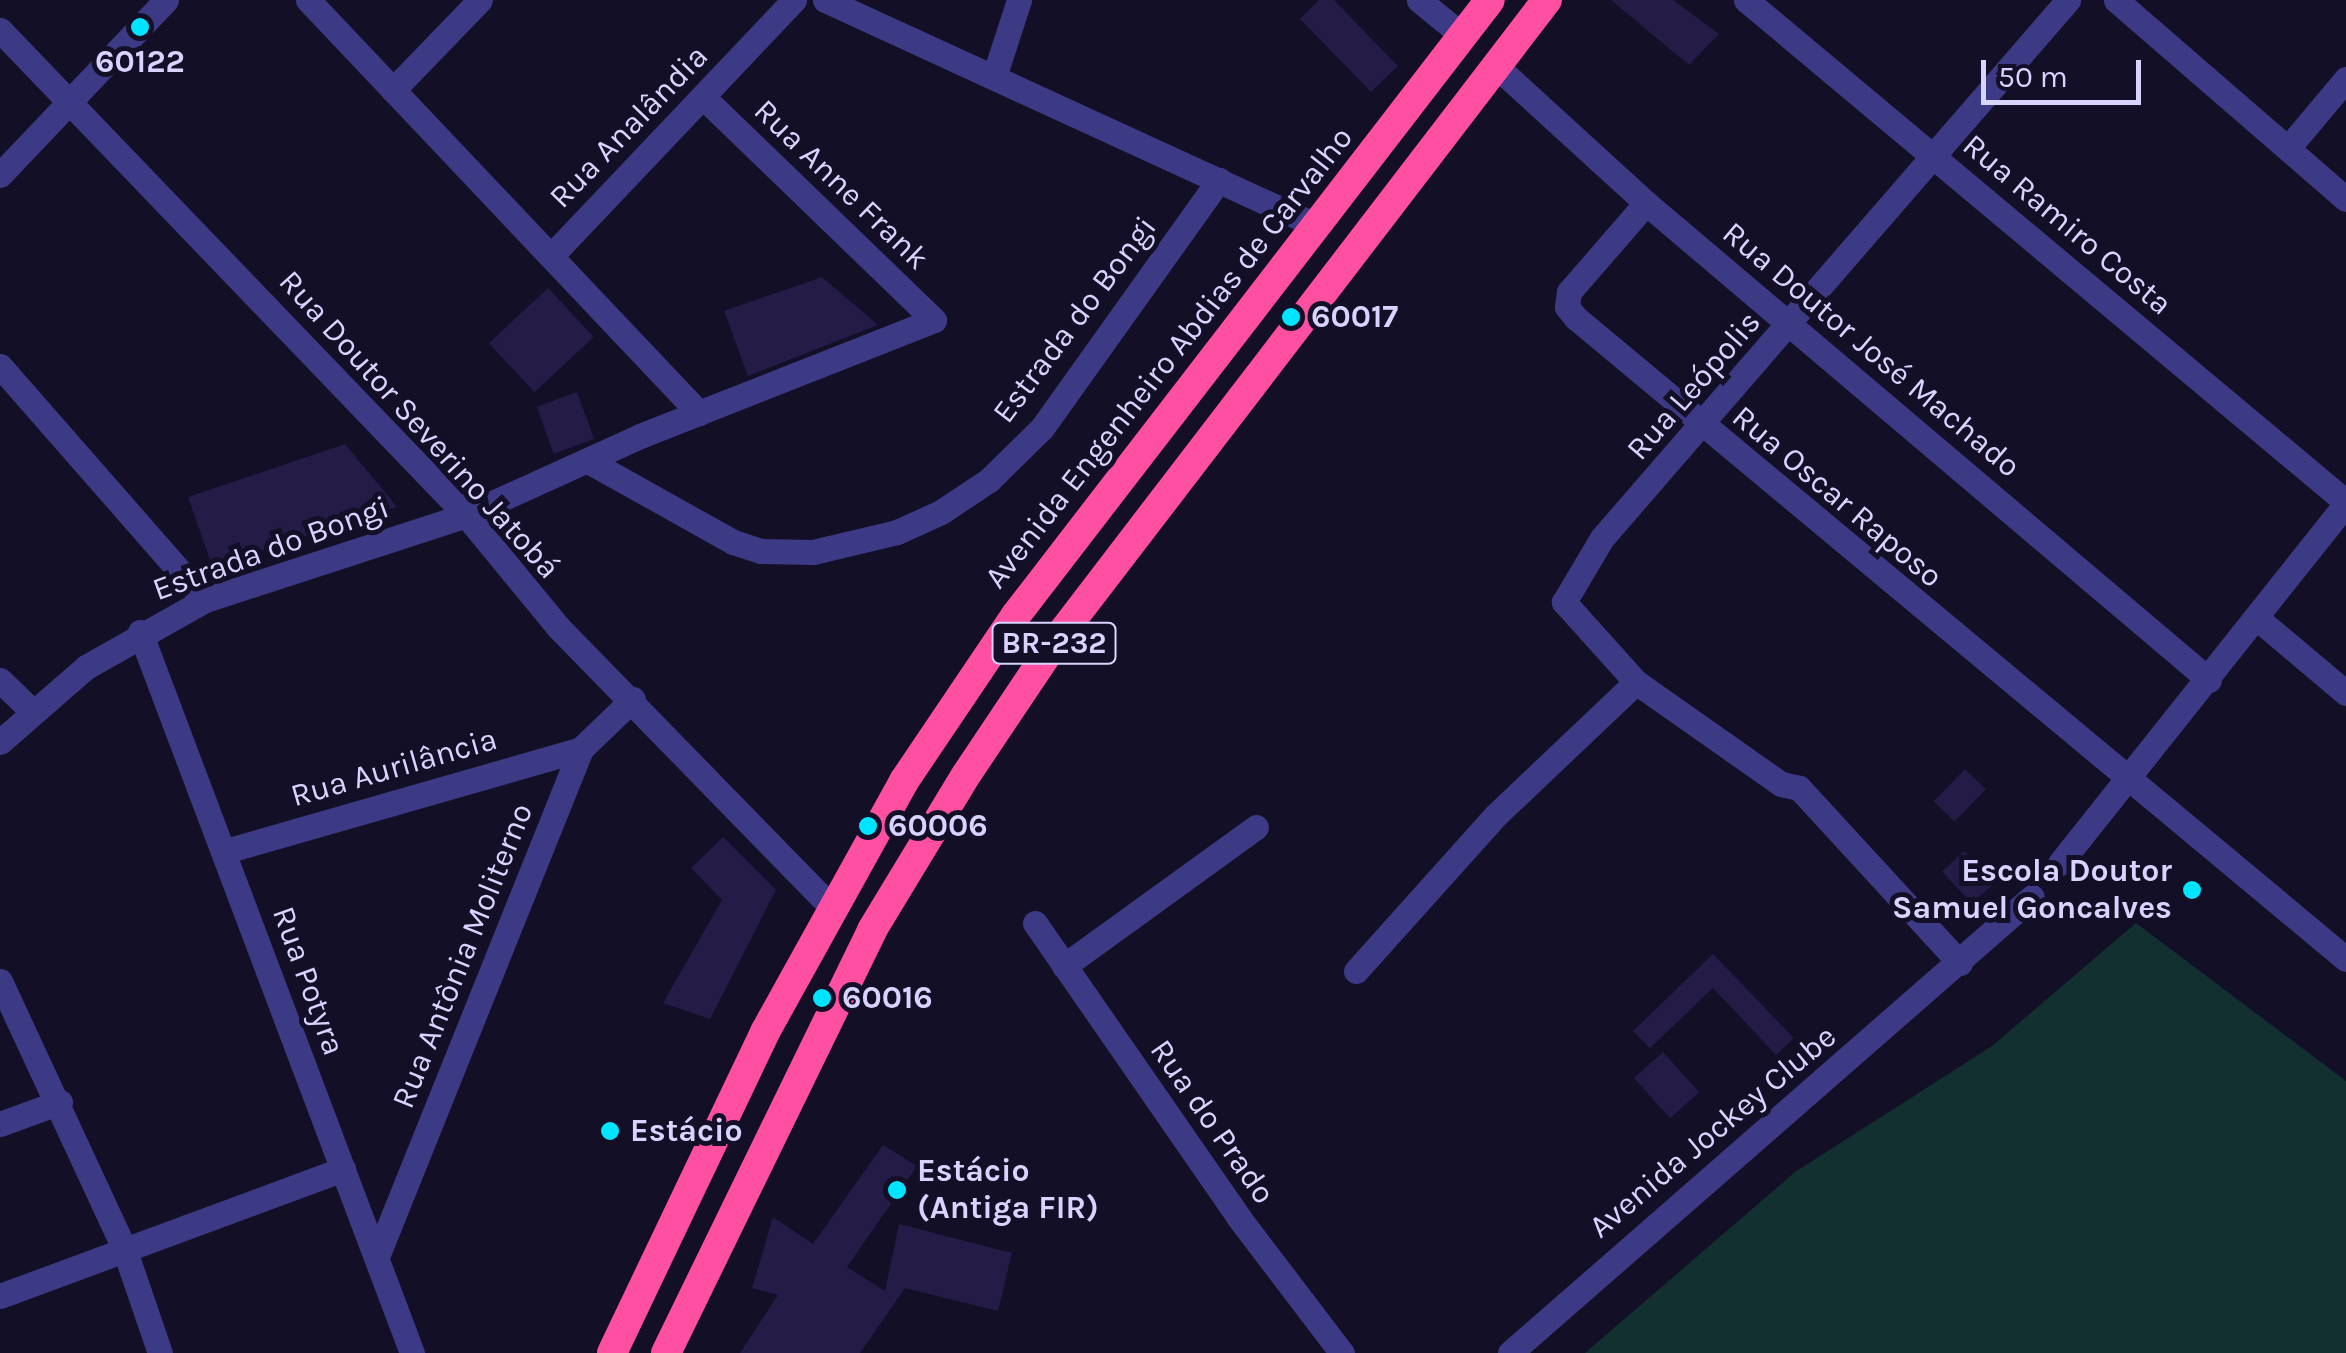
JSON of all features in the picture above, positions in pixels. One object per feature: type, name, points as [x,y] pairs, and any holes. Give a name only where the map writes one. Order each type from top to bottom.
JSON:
[{"type":"highway","name":"Avenida Engenheiro Abdias de Carvalho","points":[[612,1353],[831,907],[904,781],[1016,615],[1490,0]]},
{"type":"highway","name":"BR-232","points":[[666,1353],[872,930],[966,774],[1055,642],[1547,0]]},
{"type":"street","points":[[0,175],[166,0]]},
{"type":"street","points":[[308,0],[699,413]]},
{"type":"street","points":[[393,90],[480,0]]},
{"type":"street","name":"Rua Analândia","points":[[551,256],[794,0]]},
{"type":"street","points":[[825,0],[1315,225]]},
{"type":"street","points":[[994,77],[1020,0]]},
{"type":"street","points":[[1419,0],[1463,36]]},
{"type":"street","name":"Rua Ramiro Costa","points":[[1746,0],[2346,503]]},
{"type":"street","name":"Rua Leópolis","points":[[1636,682],[1564,602],[1588,556],[2068,0]]},
{"type":"street","points":[[2116,0],[2346,199]]},
{"type":"street","name":"Rua Doutor Severino Jatobá","points":[[0,30],[72,100],[466,515],[558,627],[633,698],[831,907]]},
{"type":"street","name":"Rua Doutor José Machado","points":[[1496,66],[1646,202],[2209,680]]},
{"type":"street","points":[[2288,148],[2346,79]]},
{"type":"street","name":"Rua Anne Frank","points":[[703,97],[934,320]]},
{"type":"street","name":"Estrada do Bongi","points":[[590,462],[733,542],[761,551],[813,552],[926,519],[989,480],[1042,428],[1219,180]]},
{"type":"street","name":"Rua Oscar Raposo","points":[[1646,202],[1578,280],[1567,307],[1700,424],[2346,959]]},
{"type":"street","name":"Estrada do Bongi","points":[[0,742],[33,712],[140,632],[206,600],[466,515],[699,413],[934,320]]},
{"type":"street","points":[[0,366],[206,600]]},
{"type":"street","points":[[2060,864],[2258,619],[2346,503]]},
{"type":"street","points":[[2258,619],[2346,693]]},
{"type":"street","name":"Rua Potyra","points":[[140,632],[226,850],[412,1353]]},
{"type":"street","points":[[0,680],[33,712]]},
{"type":"street","points":[[1356,971],[1496,814],[1636,682],[1780,784],[1799,788],[1960,963]]},
{"type":"street","name":"Rua Antônia Moliterno","points":[[378,1254],[581,749],[633,698]]},
{"type":"street","name":"Rua Aurilância","points":[[226,850],[581,749]]},
{"type":"street","points":[[1064,966],[1256,827]]},
{"type":"street","name":"Avenida Jockey Clube","points":[[1510,1353],[2032,897]]},
{"type":"street","name":"Rua do Prado","points":[[1035,924],[1342,1353]]},
{"type":"street","points":[[0,982],[60,1102],[124,1248],[160,1353]]},
{"type":"street","points":[[0,1124],[60,1102]]},
{"type":"street","points":[[0,1296],[343,1169]]},
{"type":"green space","points":[[2136,923],[2346,1081],[2346,1353],[1585,1353],[1795,1172],[1992,1046]]},
{"type":"building","points":[[1319,0],[1334,0],[1398,66],[1371,92],[1300,19]]},
{"type":"building","points":[[1611,0],[1673,0],[1719,34],[1689,65]]},
{"type":"building","points":[[822,277],[878,325],[748,376],[724,311]]},
{"type":"building","points":[[548,288],[594,337],[534,392],[489,343]]},
{"type":"building","points":[[577,392],[594,439],[554,454],[537,407]]},
{"type":"building","points":[[345,444],[397,507],[212,566],[188,497]]},
{"type":"building","points":[[1965,769],[1986,789],[1955,822],[1934,801]]},
{"type":"building","points":[[723,837],[776,890],[710,1019],[663,1003],[722,900],[691,868]]},
{"type":"building","points":[[1964,851],[1994,883],[1972,904],[1942,871]]},
{"type":"building","points":[[1713,954],[1794,1038],[1776,1055],[1713,988],[1650,1048],[1633,1031]]},
{"type":"building","points":[[1663,1052],[1699,1092],[1670,1118],[1634,1078]]},
{"type":"building","points":[[883,1145],[917,1166],[847,1267],[885,1291],[899,1224],[1012,1253],[998,1311],[905,1288],[860,1353],[740,1353],[778,1295],[752,1288],[773,1217],[813,1244]]},
{"type":"place","name":"60122","points":[[140,27]]},
{"type":"place","name":"60017","points":[[1291,317]]},
{"type":"place","name":"60006","points":[[868,826]]},
{"type":"place","name":"Escola Doutor Samuel Goncalves","points":[[2192,890]]},
{"type":"place","name":"60016","points":[[822,998]]},
{"type":"place","name":"Estácio","points":[[610,1131]]},
{"type":"place","name":"Estácio (Antiga FIR)","points":[[897,1190]]}]
